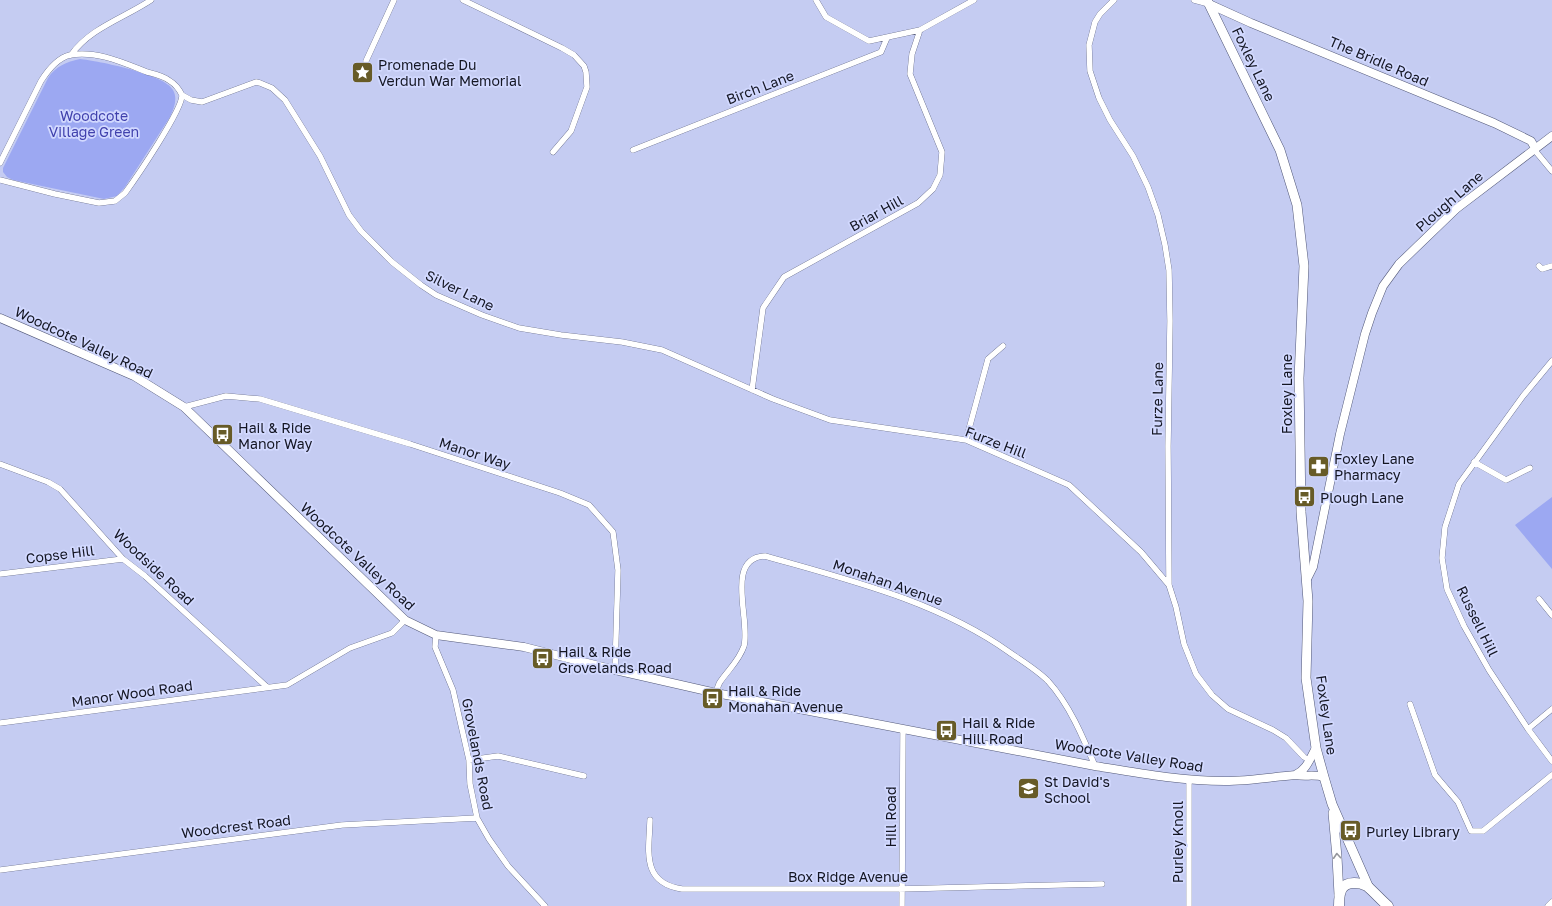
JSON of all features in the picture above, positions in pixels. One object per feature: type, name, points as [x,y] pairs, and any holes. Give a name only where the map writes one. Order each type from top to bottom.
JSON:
[{"type":"highway","points":[[1338,906],[1339,895],[1342,888],[1348,884],[1364,884],[1384,903]]},
{"type":"main road","name":"Foxley Lane","points":[[1208,2],[1280,150],[1297,205],[1304,266],[1299,394],[1301,512],[1307,579],[1309,625],[1306,678],[1316,748],[1332,804]]},
{"type":"main road","points":[[1332,804],[1369,888]]},
{"type":"main road","points":[[1332,804],[1339,895]]},
{"type":"street","points":[[71,55],[78,45],[92,34],[151,0]]},
{"type":"street","points":[[366,61],[394,0]]},
{"type":"street","points":[[463,0],[562,48],[574,55],[584,66],[587,87],[575,122],[571,131],[552,152]]},
{"type":"street","points":[[816,0],[826,17],[869,41],[920,30],[974,0]]},
{"type":"street","name":"Furze Lane","points":[[1114,0],[1100,14],[1095,22],[1089,45],[1090,70],[1099,98],[1110,120],[1133,156],[1148,187],[1158,215],[1169,270],[1169,585],[1189,660],[1203,686],[1228,709],[1273,730],[1286,738],[1304,757],[1309,760]]},
{"type":"street","points":[[1194,0],[1208,2]]},
{"type":"street","name":"The Bridle Road","points":[[1208,2],[1251,23],[1494,123],[1531,141],[1535,148]]},
{"type":"street","name":"Briar Hill","points":[[752,390],[763,308],[784,277],[918,203],[933,189],[940,175],[942,152],[910,74],[912,54],[920,30]]},
{"type":"street","name":"Birch Lane","points":[[633,150],[881,52],[888,38]]},
{"type":"street","points":[[0,163],[41,81],[49,69],[64,57],[71,55],[93,55],[114,60],[167,78],[176,86],[182,95],[180,105],[173,118],[125,193],[115,201],[106,203],[90,202],[0,180]]},
{"type":"street","name":"Silver Lane","points":[[182,95],[191,100],[202,102],[256,82],[272,88],[285,100],[296,116],[320,156],[350,215],[361,231],[392,262],[436,295],[482,315],[519,328],[561,335],[622,342],[662,350],[752,390]]},
{"type":"street","name":"Plough Lane","points":[[1307,579],[1313,567],[1340,434],[1365,334],[1383,286],[1399,264],[1456,209],[1552,136]]},
{"type":"street","points":[[1535,148],[1537,153],[1552,171]]},
{"type":"street","points":[[1539,266],[1542,269],[1552,266]]},
{"type":"street","name":"Woodcote Valley Road","points":[[0,318],[134,376],[184,407],[405,620],[436,635],[524,647],[716,693],[1095,766],[1189,779],[1227,781],[1313,774],[1324,777]]},
{"type":"street","points":[[966,440],[988,359],[1003,346]]},
{"type":"street","name":"Russell Hill","points":[[1552,361],[1523,396],[1459,484],[1445,527],[1442,558],[1447,589],[1464,626],[1489,670],[1528,729],[1552,761]]},
{"type":"street","name":"Furze Hill","points":[[752,390],[830,420],[966,440],[1069,485],[1141,552],[1169,585]]},
{"type":"street","name":"Manor Way","points":[[184,407],[226,396],[260,399],[410,444],[560,493],[590,506],[613,532],[618,570],[615,670]]},
{"type":"street","points":[[1474,462],[1506,480],[1530,468]]},
{"type":"street","name":"Woodside Road","points":[[0,464],[48,482],[60,489],[123,559],[145,576],[267,687]]},
{"type":"street","name":"Monahan Avenue","points":[[716,693],[720,683],[741,654],[744,644],[743,571],[749,561],[759,556],[765,556],[859,583],[923,605],[996,642],[1035,670],[1048,682],[1070,713],[1095,766]]},
{"type":"street","name":"Copse Hill","points":[[0,574],[123,559]]},
{"type":"street","points":[[1539,599],[1552,615]]},
{"type":"street","name":"Manor Wood Road","points":[[0,723],[287,685],[350,648],[392,633],[405,620]]},
{"type":"street","name":"Grovelands Road","points":[[436,635],[435,647],[453,690],[469,760],[470,784],[477,818],[489,839],[508,866],[545,906]]},
{"type":"street","points":[[1410,704],[1435,775],[1458,802],[1471,831],[1483,831],[1552,775]]},
{"type":"street","points":[[1528,729],[1552,709]]},
{"type":"street","name":"Hill Road","points":[[902,906],[903,729]]},
{"type":"street","points":[[1295,775],[1303,771],[1316,748]]},
{"type":"street","points":[[469,760],[498,756],[584,776]]},
{"type":"street","name":"Purley Knoll","points":[[1189,779],[1189,906]]},
{"type":"street","name":"Woodcrest Road","points":[[0,870],[342,825],[477,818]]},
{"type":"street","name":"Box Ridge Avenue","points":[[650,820],[649,856],[651,870],[662,882],[675,888],[902,888],[1102,884]]},
{"type":"street","points":[[1548,906],[1552,902]]},
{"type":"green space","name":"Woodcote Village Green","points":[[80,59],[130,69],[158,79],[167,84],[173,90],[175,97],[174,107],[170,117],[125,187],[117,196],[104,199],[13,180],[7,177],[3,172],[3,168],[48,78],[54,70],[62,65]]},
{"type":"green space","points":[[1552,497],[1552,569],[1515,525]]},
{"type":"place","name":"Promenade Du Verdun War Memorial","points":[[362,72]]},
{"type":"place","name":"Hail & Ride Manor Way","points":[[222,435]]},
{"type":"place","name":"Foxley Lane Pharmacy","points":[[1318,466]]},
{"type":"place","name":"Plough Lane","points":[[1305,497]]},
{"type":"place","name":"Hail & Ride Grovelands Road","points":[[543,659]]},
{"type":"place","name":"Hail & Ride Monahan Avenue","points":[[712,698]]},
{"type":"place","name":"Hail & Ride Hill Road","points":[[946,730]]},
{"type":"place","name":"St David's School","points":[[1029,789]]},
{"type":"place","name":"Purley Library","points":[[1351,831]]}]
